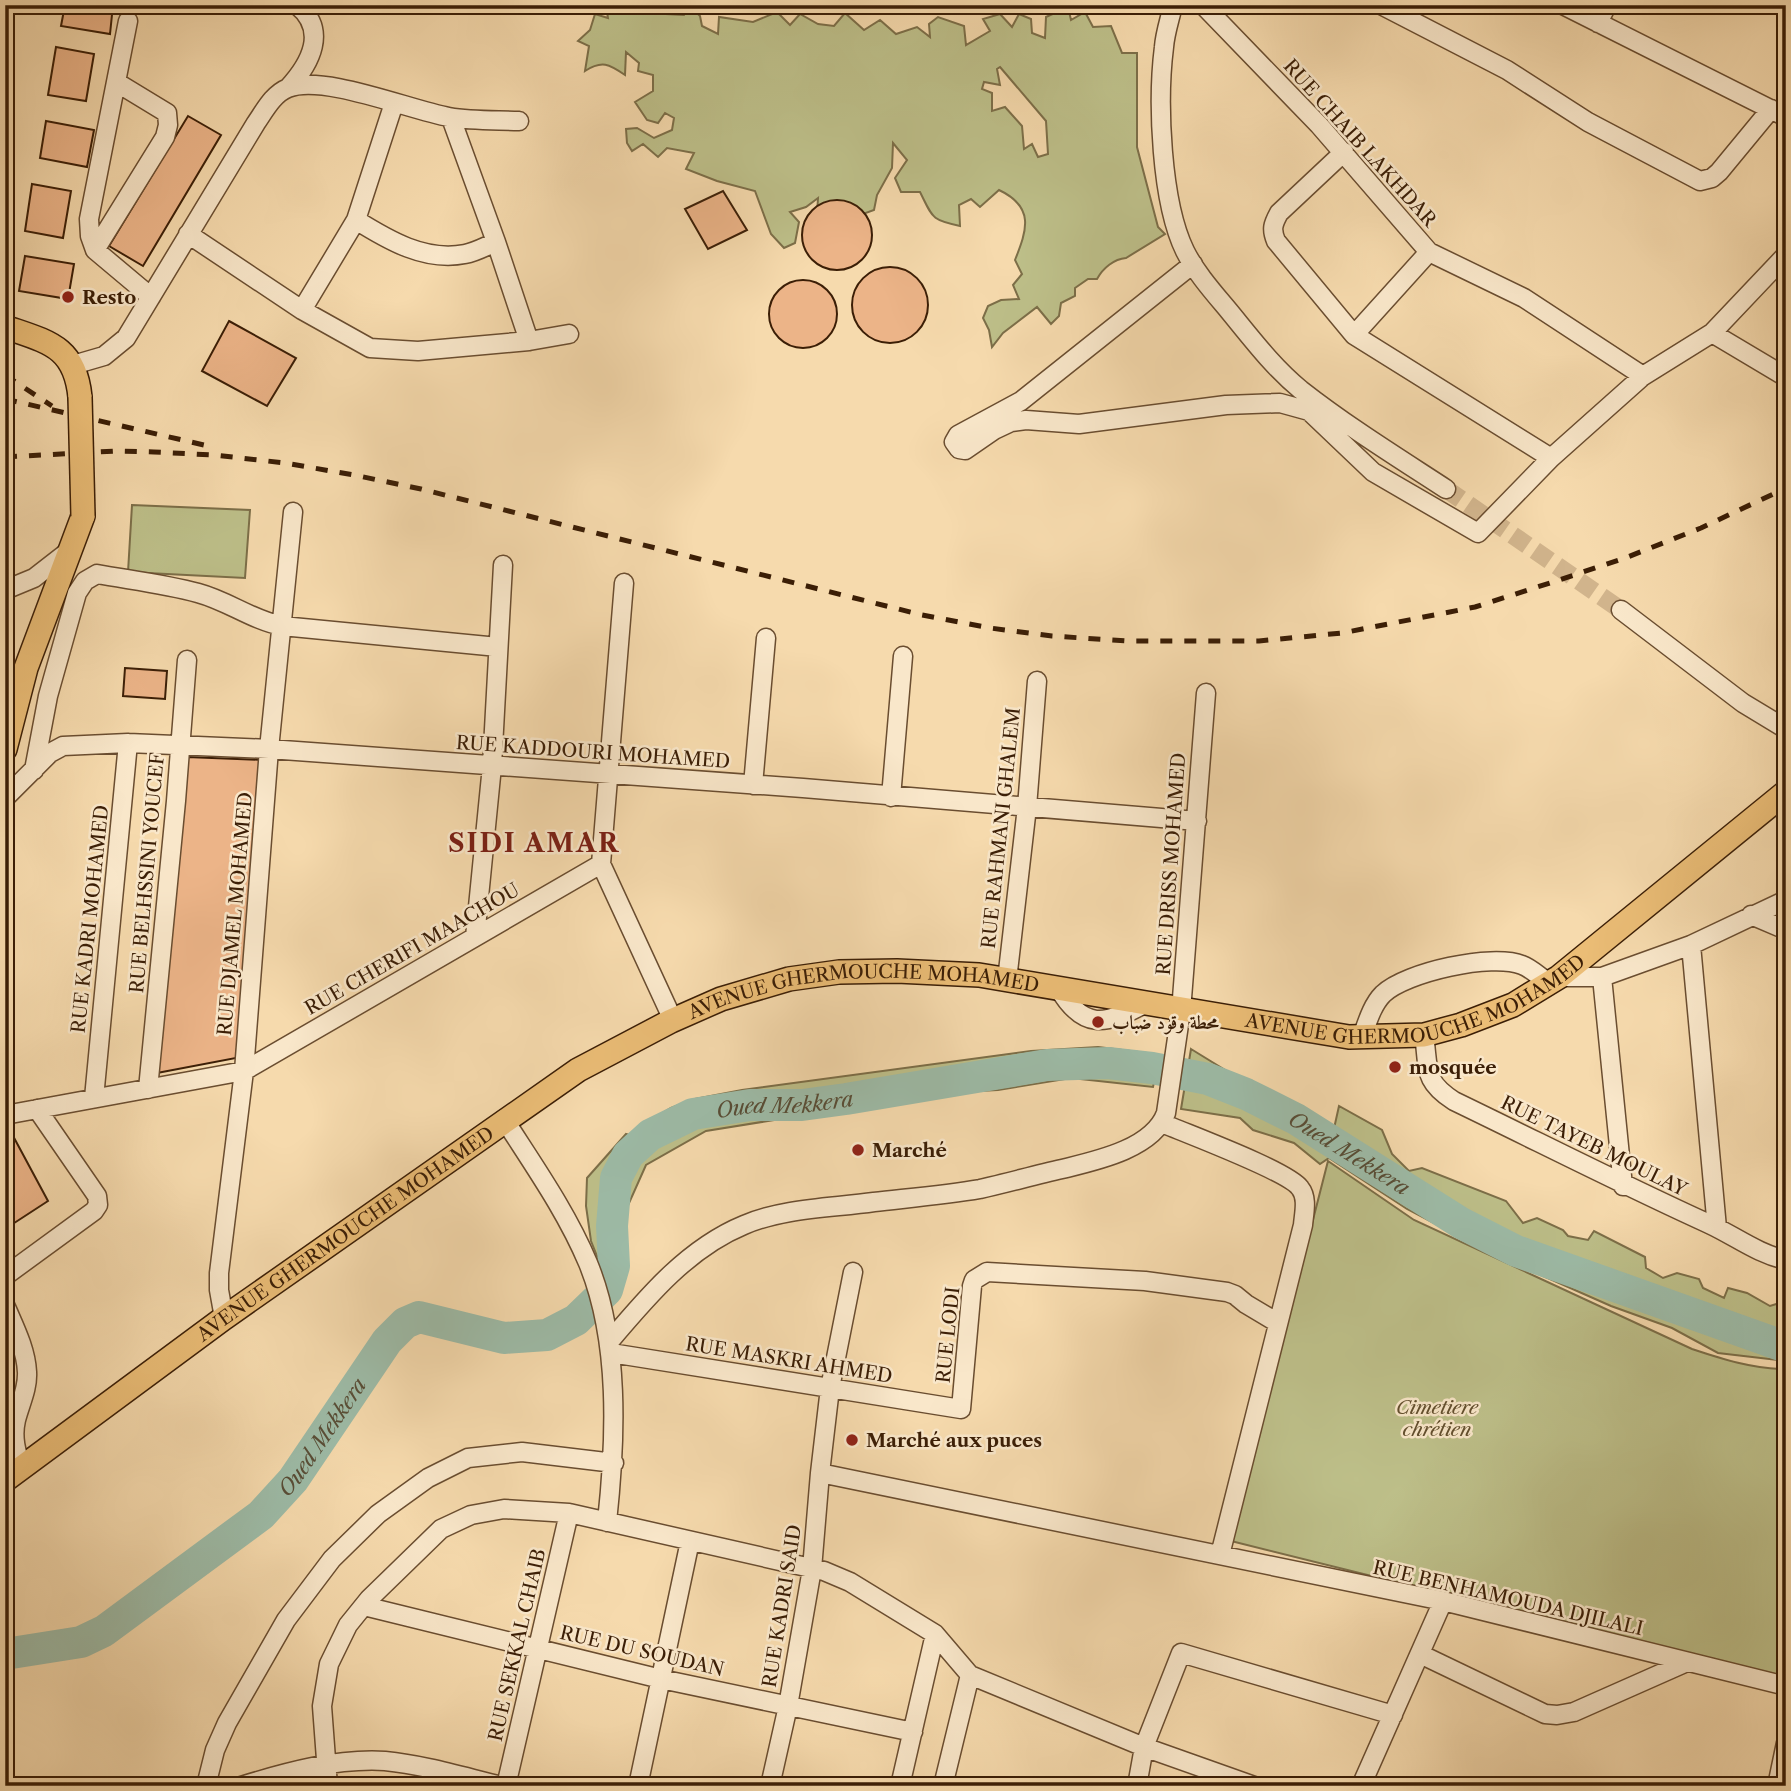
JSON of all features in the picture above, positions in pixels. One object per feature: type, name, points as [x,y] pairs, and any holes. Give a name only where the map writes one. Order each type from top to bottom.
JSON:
[{"type":"main road","points":[[5,327],[43,340],[67,355],[73,365],[80,397],[83,516],[26,668],[5,749]]},
{"type":"main road","name":"AVENUE GHERMOUCHE MOHAMED","points":[[14,1474],[224,1318],[504,1119],[578,1070],[673,1020],[721,999],[778,982],[839,972],[897,971],[979,975],[1181,1011],[1349,1037],[1424,1035],[1461,1025],[1513,1005],[1554,980],[1786,792]]},
{"type":"street","points":[[73,365],[104,356],[116,349],[126,338],[256,123],[275,96],[288,88],[303,72],[314,35],[314,24],[308,14],[296,5]]},
{"type":"street","points":[[1173,5],[1164,44],[1160,87],[1165,164],[1174,220],[1185,250],[1193,264],[1268,358],[1300,389],[1446,489]]},
{"type":"street","name":"RUE CHAIB LAKHDAR","points":[[1203,5],[1344,152],[1429,252],[1524,298],[1643,376]]},
{"type":"street","points":[[1381,5],[1507,70],[1588,122],[1700,181],[1712,178],[1719,172],[1779,113],[1563,5]]},
{"type":"street","points":[[1598,23],[1607,5]]},
{"type":"street","points":[[128,20],[89,219],[90,236],[95,250],[151,297]]},
{"type":"street","points":[[95,250],[166,137],[168,125],[167,113],[116,82]]},
{"type":"street","points":[[288,88],[309,83],[451,118],[519,121]]},
{"type":"street","points":[[302,310],[356,220],[394,103]]},
{"type":"street","points":[[451,118],[529,341]]},
{"type":"street","points":[[1344,152],[1279,213],[1272,232],[1276,240],[1354,335],[1551,458]]},
{"type":"street","points":[[356,220],[386,239],[415,251],[436,255],[465,254],[496,242]]},
{"type":"street","points":[[188,234],[302,310],[370,348],[418,351],[529,341],[569,334]]},
{"type":"street","points":[[1354,335],[1429,252]]},
{"type":"street","points":[[1193,264],[1021,401],[1013,418],[1079,425],[1226,405],[1280,403],[1309,411],[1373,472],[1478,533],[1551,458],[1643,376],[1712,333],[1786,255]]},
{"type":"street","points":[[1712,333],[1786,377]]},
{"type":"street","name":"RUE DJAMEL MOHAMED","points":[[224,1318],[219,1273],[244,1071],[269,749],[293,512]]},
{"type":"street","points":[[5,590],[34,578],[71,550]]},
{"type":"street","points":[[475,937],[492,766],[503,565]]},
{"type":"street","points":[[34,770],[48,696],[77,593],[85,581],[97,574],[198,592],[231,604],[267,623],[282,626],[498,647]]},
{"type":"street","points":[[624,583],[601,864],[673,1020]]},
{"type":"street","points":[[1621,610],[1743,703],[1786,729]]},
{"type":"street","points":[[753,785],[766,638]]},
{"type":"street","points":[[891,797],[903,656]]},
{"type":"street","name":"RUE BELHSSINI YOUCEF","points":[[148,1089],[187,660]]},
{"type":"street","name":"RUE RAHMANI GHALEM","points":[[1007,980],[1027,807],[1037,681]]},
{"type":"street","name":"RUE DRISS MOHAMED","points":[[1164,1118],[1181,1011],[1206,693]]},
{"type":"street","name":"RUE KADRI MOHAMED","points":[[94,1098],[128,743]]},
{"type":"street","name":"RUE KADDOURI MOHAMED","points":[[5,798],[50,753],[63,746],[180,744],[753,785],[1197,821]]},
{"type":"street","name":"RUE CHERIFI MAACHOU","points":[[5,1115],[244,1071],[601,864]]},
{"type":"street","points":[[1362,1037],[1376,1002],[1391,988],[1413,977],[1476,961],[1501,961],[1523,965],[1554,980],[1602,977],[1691,945],[1786,900]]},
{"type":"street","points":[[1751,915],[1786,930]]},
{"type":"street","points":[[1691,945],[1717,1228]]},
{"type":"street","points":[[1602,977],[1623,1186]]},
{"type":"street","name":"RUE TAYEB MOULAY","points":[[1424,1035],[1430,1078],[1436,1089],[1454,1101],[1623,1186],[1717,1228],[1771,1257],[1786,1260]]},
{"type":"street","points":[[5,1276],[94,1211],[98,1205],[97,1196],[37,1109]]},
{"type":"street","points":[[610,1348],[644,1301],[685,1262],[712,1240],[746,1224],[789,1214],[978,1189],[1095,1161],[1137,1144],[1155,1132],[1164,1118],[1288,1178],[1300,1187],[1305,1198],[1303,1225],[1220,1555]]},
{"type":"street","points":[[504,1119],[564,1213],[589,1265],[605,1323],[610,1348],[614,1463],[607,1522]]},
{"type":"street","name":"RUE KADRI SAID","points":[[770,1786],[788,1706],[813,1569],[830,1388],[853,1272]]},
{"type":"street","name":"RUE LODI","points":[[961,1409],[972,1286],[974,1280],[987,1272],[1144,1281],[1227,1292],[1278,1323]]},
{"type":"street","points":[[5,1305],[23,1348],[27,1371],[27,1387],[15,1422],[14,1474]]},
{"type":"street","name":"RUE MASKRI AHMED","points":[[610,1348],[961,1409]]},
{"type":"street","points":[[206,1786],[215,1750],[227,1723],[286,1620],[332,1559],[378,1514],[428,1478],[468,1458],[522,1452],[614,1463]]},
{"type":"street","name":"RUE BENHAMOUDA DJILALI","points":[[820,1473],[1443,1601],[1786,1686]]},
{"type":"street","points":[[328,1786],[322,1706],[329,1664],[348,1625],[441,1530],[471,1515],[504,1509],[569,1513],[813,1569],[850,1582],[934,1634],[970,1675],[1144,1746],[1254,1786]]},
{"type":"street","name":"RUE SEKKAL CHAIB","points":[[504,1786],[569,1513]]},
{"type":"street","points":[[638,1786],[690,1541]]},
{"type":"street","points":[[1361,1786],[1443,1601]]},
{"type":"street","name":"RUE DU SOUDAN","points":[[364,1606],[661,1679],[912,1731]]},
{"type":"street","points":[[900,1786],[934,1634]]},
{"type":"street","points":[[1137,1786],[1144,1746],[1181,1653],[1393,1715]]},
{"type":"street","points":[[1420,1654],[1545,1714],[1557,1716],[1574,1712],[1687,1662]]},
{"type":"street","points":[[943,1786],[970,1675]]},
{"type":"street","points":[[1777,1786],[1786,1743]]},
{"type":"street","points":[[241,1786],[327,1764],[383,1761],[504,1786]]},
{"type":"street","points":[[419,1786],[422,1767]]},
{"type":"green space","points":[[606,5],[646,9],[652,5],[664,5],[666,14],[684,15],[690,6],[700,16],[702,26],[718,34],[719,17],[753,22],[777,12],[790,25],[800,14],[818,24],[834,26],[845,13],[864,30],[880,20],[896,34],[917,27],[930,37],[929,24],[938,17],[964,26],[966,45],[990,31],[983,19],[1000,14],[1012,27],[1019,14],[1031,19],[1032,33],[1045,38],[1046,17],[1068,7],[1071,20],[1085,12],[1093,27],[1111,26],[1122,53],[1137,53],[1137,147],[1158,227],[1165,234],[1126,258],[1109,265],[1097,279],[1088,279],[1075,288],[1075,296],[1061,303],[1059,316],[1051,324],[1037,307],[1003,333],[992,347],[989,330],[983,318],[988,306],[1001,300],[1019,299],[1013,285],[1022,274],[1015,260],[1023,239],[1025,220],[1023,212],[1011,197],[999,190],[980,207],[971,199],[959,205],[960,226],[943,222],[931,213],[920,192],[901,192],[895,178],[907,160],[893,143],[892,168],[877,195],[874,210],[852,218],[832,209],[817,215],[818,198],[806,207],[790,212],[799,222],[795,243],[784,248],[771,234],[755,191],[686,169],[694,153],[667,148],[658,157],[643,144],[632,151],[627,143],[626,129],[637,128],[654,138],[672,130],[674,118],[665,113],[658,123],[647,120],[635,102],[653,91],[653,75],[638,71],[639,63],[626,52],[625,75],[605,65],[596,65],[585,71],[589,46],[578,41],[590,30],[595,14],[608,18]],"holes":[[[1000,67],[1046,121],[1048,154],[1038,157],[1032,144],[1024,149],[1022,126],[1005,107],[992,111],[992,93],[982,89],[984,82],[1000,85],[997,69]]]},
{"type":"green space","points":[[132,505],[250,510],[245,578],[128,572]]},
{"type":"green space","points":[[1098,1047],[1156,1054],[1154,1063],[1141,1062],[1156,1074],[1153,1087],[1071,1078],[998,1090],[941,1093],[706,1131],[646,1165],[625,1212],[612,1294],[591,1241],[586,1206],[587,1178],[626,1134],[639,1138],[636,1129],[671,1108],[695,1099],[742,1090],[1031,1051]],"holes":[[[1088,1053],[1136,1061],[1128,1069],[1102,1066],[1092,1056],[1080,1068],[1039,1063],[1006,1066],[969,1081],[925,1080],[877,1087],[841,1104],[809,1109],[783,1099],[752,1112],[736,1101],[717,1118],[697,1117],[711,1106],[732,1098],[750,1105],[782,1094],[812,1105],[852,1094],[880,1081],[962,1076],[999,1065],[1065,1058],[1080,1064]]]},
{"type":"green space","points":[[1191,1049],[1261,1092],[1271,1093],[1300,1116],[1333,1133],[1339,1106],[1382,1130],[1392,1154],[1409,1171],[1422,1168],[1506,1201],[1523,1223],[1537,1218],[1563,1230],[1568,1236],[1588,1240],[1594,1231],[1645,1257],[1646,1268],[1663,1278],[1677,1273],[1699,1279],[1703,1288],[1724,1298],[1728,1288],[1747,1293],[1770,1306],[1786,1301],[1786,1361],[1718,1353],[1672,1328],[1611,1306],[1491,1253],[1407,1209],[1329,1158],[1320,1164],[1294,1143],[1253,1130],[1240,1118],[1181,1109]]},
{"type":"green space","name":"Cimetiere chrétien","points":[[1328,1161],[1414,1220],[1692,1349],[1726,1360],[1786,1369],[1786,1679],[1231,1541]]},
{"type":"building","points":[[65,5],[113,5],[110,34],[61,26]]},
{"type":"building","points":[[56,47],[94,54],[86,101],[48,95]]},
{"type":"building","points":[[188,116],[221,135],[143,266],[109,246]]},
{"type":"building","points":[[46,121],[94,130],[87,167],[40,158]]},
{"type":"building","points":[[32,184],[71,191],[63,238],[25,231]]},
{"type":"building","points":[[723,191],[747,230],[708,249],[685,209]]},
{"type":"building","points":[[837,200],[862,210],[872,235],[862,260],[837,270],[812,260],[802,235],[812,210]]},
{"type":"building","points":[[25,256],[74,264],[68,299],[19,291]]},
{"type":"building","points":[[890,267],[905,270],[917,278],[925,290],[928,305],[925,320],[917,332],[905,340],[890,343],[875,340],[863,332],[855,320],[852,305],[855,290],[863,278],[875,270]]},
{"type":"building","points":[[803,280],[816,283],[827,290],[834,301],[837,314],[834,327],[827,338],[816,345],[803,348],[790,345],[779,338],[772,327],[769,314],[772,301],[779,290],[790,283]]},
{"type":"building","points":[[229,321],[296,358],[267,406],[202,371]]},
{"type":"building","points":[[125,668],[167,671],[165,699],[123,696]]},
{"type":"building","points":[[187,757],[264,760],[236,1058],[157,1073]]},
{"type":"building","points":[[5,1121],[48,1201],[5,1229]]},
{"type":"waterway","name":"Oued Mekkera","points":[[5,1654],[81,1642],[104,1631],[261,1515],[293,1480],[387,1341],[405,1323],[419,1317],[504,1338],[547,1335],[576,1320],[607,1290],[614,1266],[612,1226],[616,1178],[628,1155],[650,1135],[693,1114],[750,1105],[802,1105],[846,1099],[1047,1065],[1108,1063],[1208,1079],[1296,1119],[1461,1223],[1516,1251],[1786,1347]]},
{"type":"tunnel","points":[[1446,489],[1621,610]]},
{"type":"railway","points":[[5,375],[52,406]]},
{"type":"railway","points":[[5,399],[204,445]]},
{"type":"railway","points":[[5,457],[116,451],[214,455],[285,463],[421,489],[922,615],[1052,636],[1127,641],[1259,641],[1342,633],[1475,607],[1625,558],[1701,528],[1786,488]]},
{"type":"place","name":"Resto","points":[[68,297]]},
{"type":"place","name":"محطة وقود ضباب","points":[[1098,1022]]},
{"type":"place","name":"mosquée","points":[[1395,1067]]},
{"type":"place","name":"Marché","points":[[858,1150]]},
{"type":"place","name":"Marché aux puces","points":[[852,1440]]},
{"type":"district","name":"SIDI AMAR","points":[[534,843]]}]
